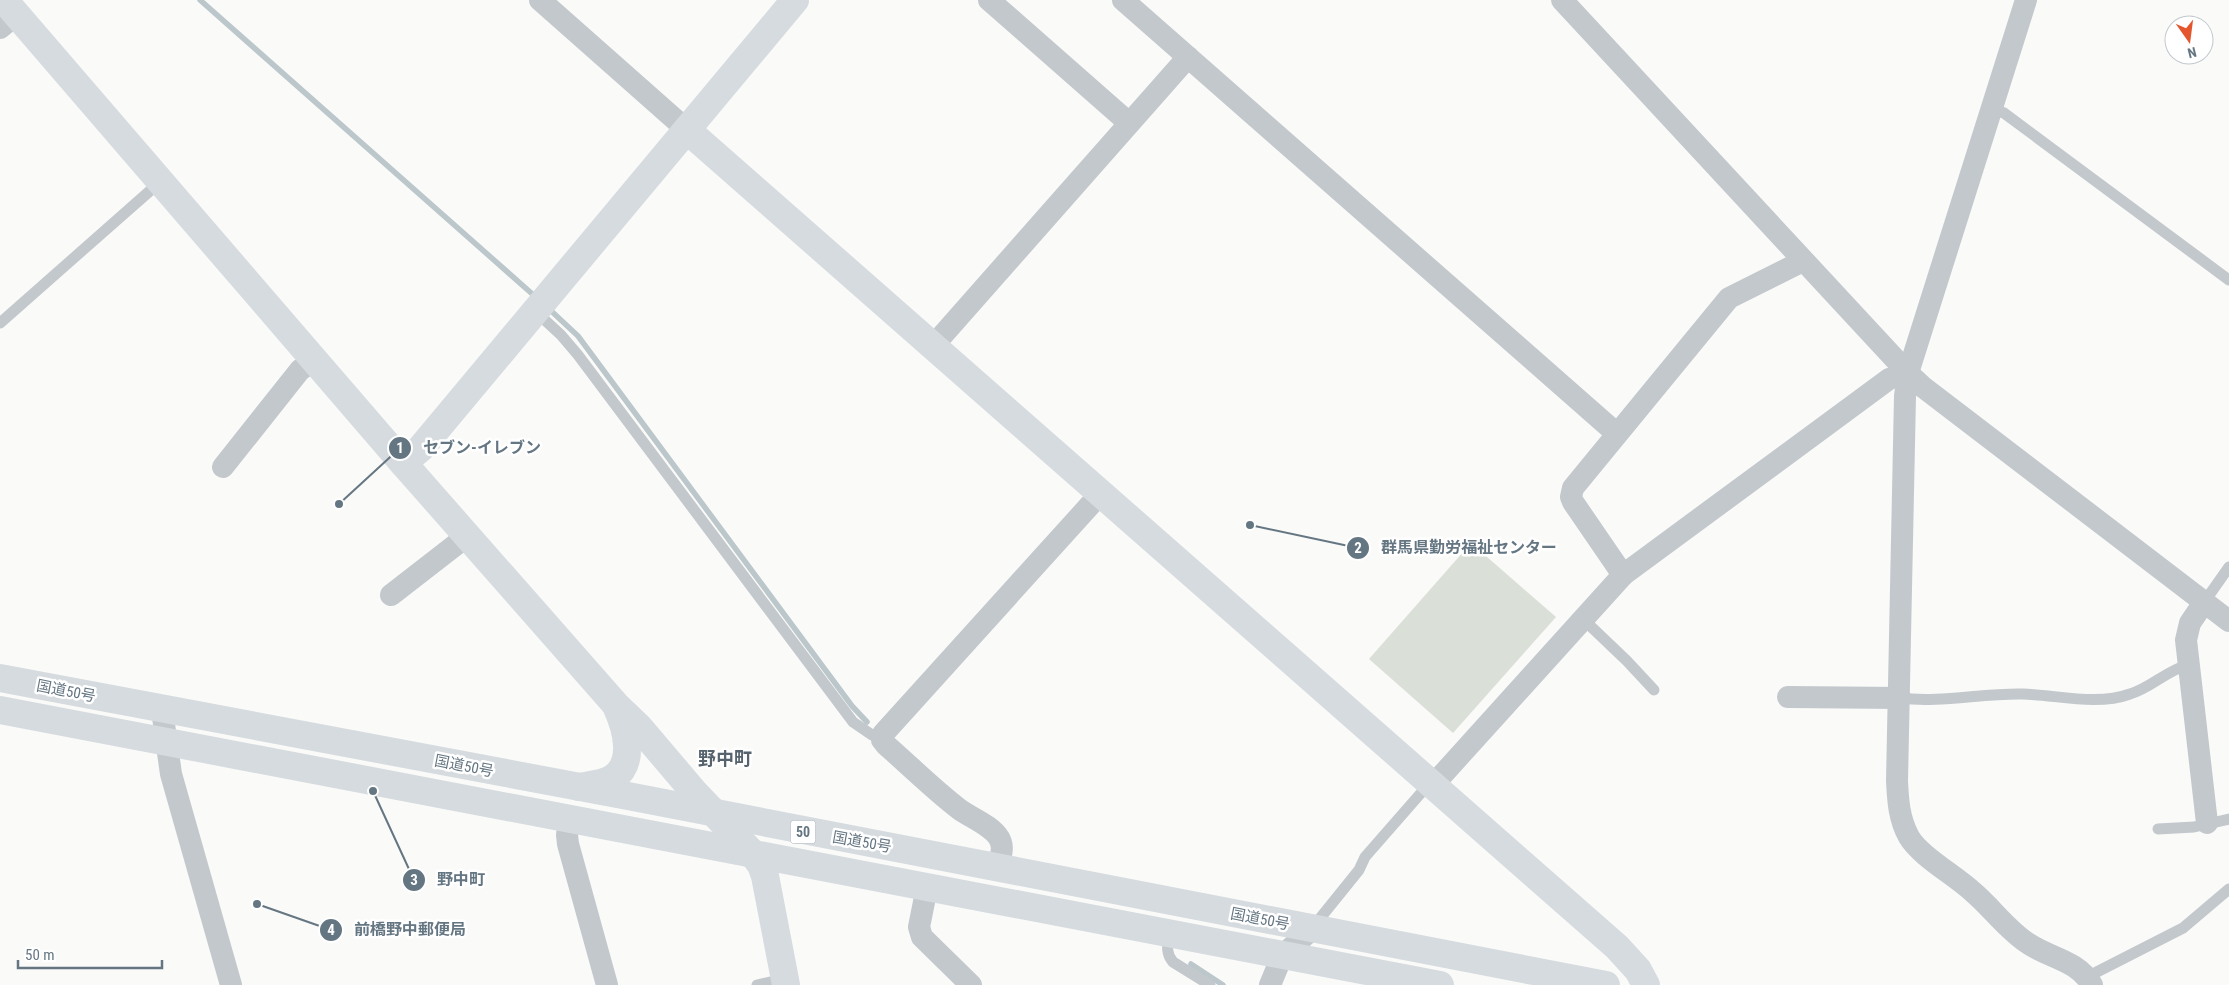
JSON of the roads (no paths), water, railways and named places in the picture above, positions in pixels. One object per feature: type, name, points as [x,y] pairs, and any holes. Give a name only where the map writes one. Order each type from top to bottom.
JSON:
[{"type":"main road","points":[[403,463],[421,448],[795,0]]},
{"type":"main road","points":[[10,14],[160,182],[616,706],[639,727],[715,815],[753,854],[765,876],[786,982]]},
{"type":"main road","points":[[687,130],[1618,947],[1638,970],[1646,985]]},
{"type":"main road","name":"国道50号","points":[[0,678],[579,787],[1311,930],[1606,985]]},
{"type":"main road","points":[[579,787],[614,778],[622,767],[627,745],[625,731],[616,706]]},
{"type":"main road","name":"国道50号","points":[[0,710],[1440,985]]},
{"type":"street","points":[[540,0],[687,130]]},
{"type":"street","points":[[989,0],[1129,123]]},
{"type":"street","points":[[1123,0],[1616,433]]},
{"type":"street","points":[[1562,0],[1803,261],[1923,387],[2229,621]]},
{"type":"street","points":[[2026,0],[1908,373],[1905,396],[1897,781],[1899,809],[1903,826],[1910,840],[1974,892],[2019,937],[2030,945],[2070,962],[2090,981]]},
{"type":"street","points":[[933,346],[1188,57]]},
{"type":"street","points":[[1623,575],[1571,497],[1571,492],[1577,481],[1730,298],[1803,261]]},
{"type":"street","points":[[223,467],[300,370],[314,360]]},
{"type":"street","points":[[1434,784],[1623,575],[1890,379],[1908,373]]},
{"type":"street","points":[[997,868],[1002,844],[994,832],[959,808],[886,745],[883,737],[887,730],[1100,493]]},
{"type":"street","points":[[391,595],[467,536]]},
{"type":"street","points":[[2204,601],[2190,622],[2186,640],[2206,823]]},
{"type":"street","points":[[1788,697],[1900,698]]},
{"type":"street","points":[[162,710],[165,742],[172,774],[230,985]]},
{"type":"street","points":[[569,819],[566,835],[568,844],[607,985]]},
{"type":"street","points":[[927,887],[919,927],[922,937],[971,985]]},
{"type":"street","points":[[1270,985],[1282,956],[1311,930]]},
{"type":"lane","points":[[1991,108],[2004,113],[2229,280]]},
{"type":"lane","points":[[0,323],[160,182]]},
{"type":"lane","points":[[535,311],[561,335],[578,355],[853,722],[872,735],[883,737]]},
{"type":"lane","points":[[2204,601],[2229,567]]},
{"type":"lane","points":[[1583,619],[1654,690]]},
{"type":"lane","points":[[1900,698],[1910,700],[2022,694],[2101,699],[2131,694],[2178,667],[2188,665]]},
{"type":"lane","points":[[1311,930],[1359,870],[1365,857],[1421,793],[1434,784]]},
{"type":"lane","points":[[2158,829],[2194,827],[2229,818]]},
{"type":"lane","points":[[2090,981],[2183,928],[2229,889]]},
{"type":"lane","points":[[1169,933],[1167,952],[1169,957],[1173,962],[1210,985]]},
{"type":"lane","points":[[757,985],[786,982]]},
{"type":"waterway","points":[[200,0],[538,299]]},
{"type":"waterway","points":[[548,308],[578,336],[852,706],[867,722]]},
{"type":"waterway","points":[[1191,964],[1223,985]]},
{"type":"place","name":"セブン-イレブン","points":[[339,504]]},
{"type":"place","name":"群馬県勤労福祉センター","points":[[1250,525]]},
{"type":"place","name":"野中町","points":[[373,791]]},
{"type":"place","name":"前橋野中郵便局","points":[[257,904]]},
{"type":"district","name":"野中町","points":[[725,759]]}]
